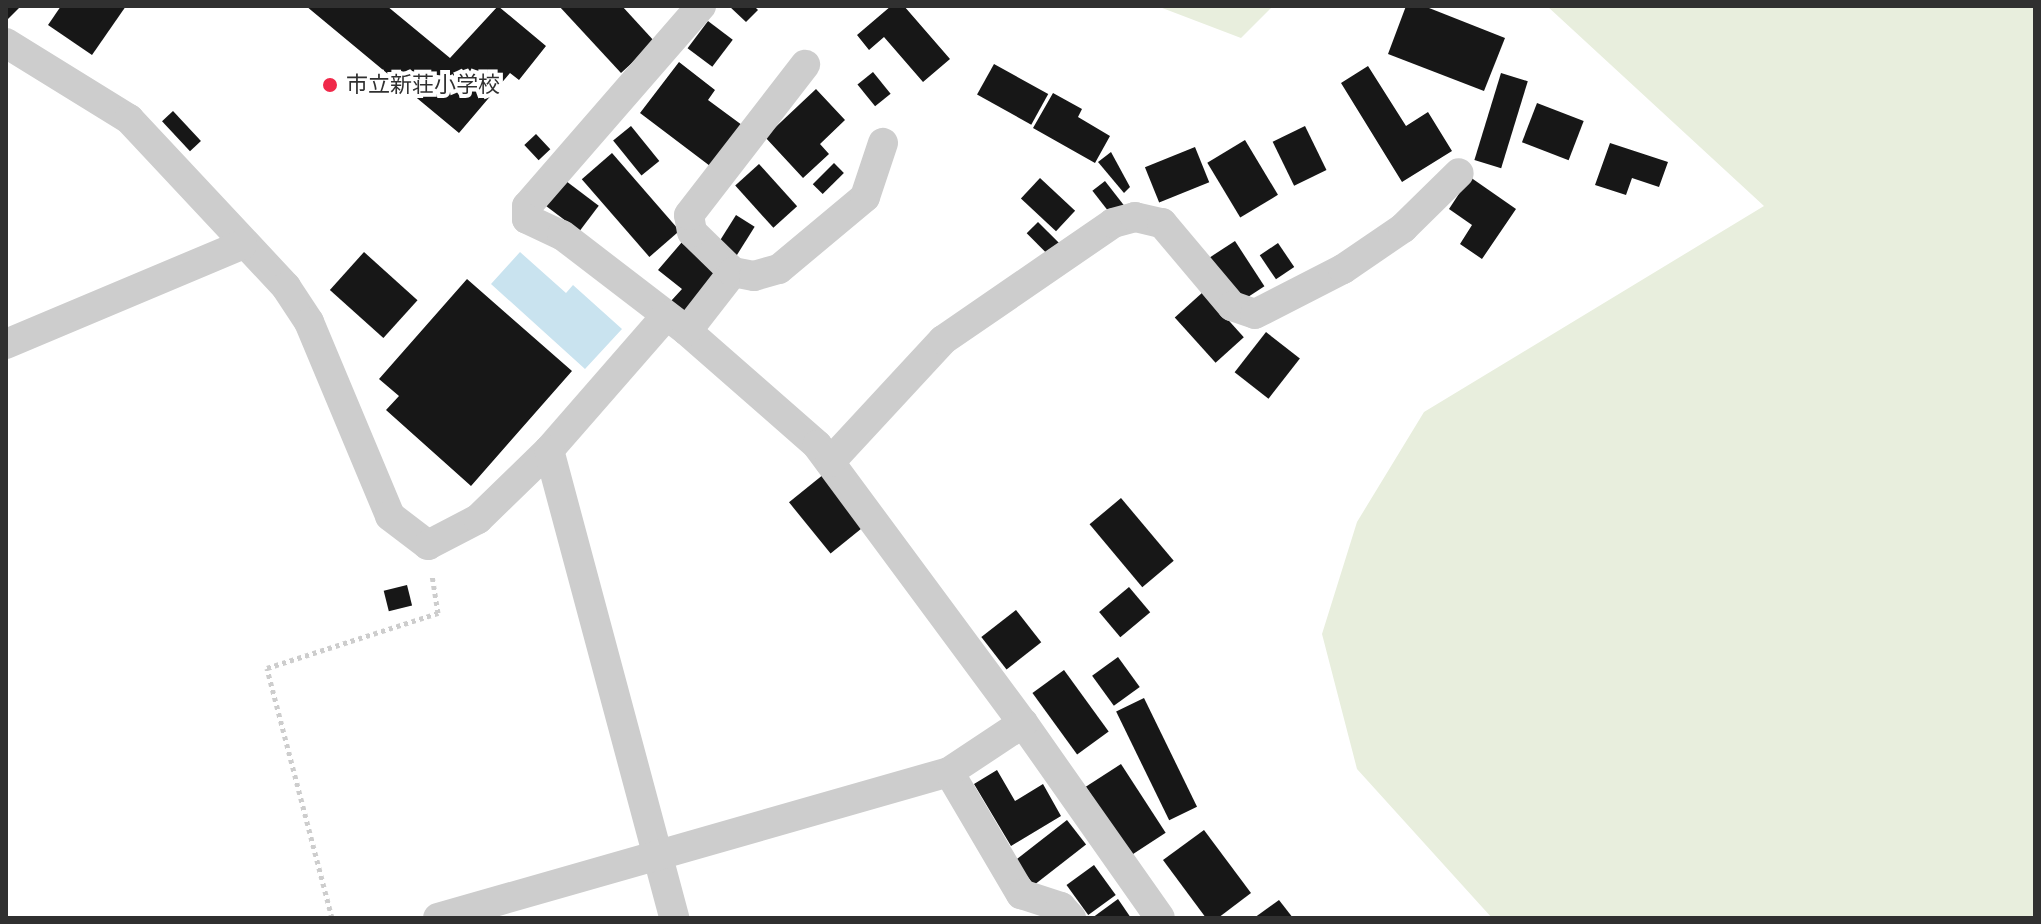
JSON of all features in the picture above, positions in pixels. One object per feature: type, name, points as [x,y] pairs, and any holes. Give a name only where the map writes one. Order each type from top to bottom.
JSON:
[{"type":"street","points":[[701,6],[525,213],[562,235],[676,324],[830,462],[1023,723],[1160,918]]},
{"type":"street","points":[[6,43],[129,119],[242,245],[286,287],[309,322],[390,516],[428,545],[478,519],[733,272]]},
{"type":"street","points":[[805,65],[689,215],[692,232],[733,272],[754,276],[779,269],[865,197],[883,143]]},
{"type":"street","points":[[830,462],[943,340],[1113,223],[1135,217],[1162,223],[1232,306],[1255,314],[1343,269],[1403,228],[1459,173]]},
{"type":"street","points":[[6,344],[242,245]]},
{"type":"street","points":[[549,450],[674,918]]},
{"type":"street","points":[[438,918],[658,858],[949,772],[1023,723]]},
{"type":"street","points":[[949,772],[1021,894],[1061,907],[1071,918]]},
{"type":"path","points":[[332,918],[267,668],[438,613],[428,545]]},
{"type":"green space","points":[[1157,6],[1273,6],[1241,38]]},
{"type":"green space","points":[[1547,6],[2035,6],[2035,918],[1492,918],[1357,769],[1322,634],[1357,522],[1424,412],[1764,206]]},
{"type":"water","points":[[520,252],[566,293],[573,285],[622,329],[585,369],[491,284]]},
{"type":"building","points":[[6,6],[21,6],[6,21]]},
{"type":"building","points":[[61,6],[126,6],[92,55],[48,25]]},
{"type":"building","points":[[306,6],[387,6],[450,58],[498,6],[546,46],[519,80],[510,73],[459,133]]},
{"type":"building","points":[[559,6],[622,6],[655,42],[621,73]]},
{"type":"building","points":[[729,6],[754,6],[758,10],[746,22]]},
{"type":"building","points":[[891,6],[904,6],[950,59],[923,82],[884,37],[869,50],[857,35]]},
{"type":"building","points":[[1406,6],[1424,6],[1505,38],[1484,91],[1388,54]]},
{"type":"building","points":[[708,21],[733,40],[712,67],[688,48]]},
{"type":"building","points":[[679,62],[715,90],[708,100],[746,128],[714,169],[640,113]]},
{"type":"building","points":[[994,64],[1048,94],[1031,125],[977,95]]},
{"type":"building","points":[[1368,66],[1406,126],[1428,112],[1452,151],[1402,182],[1341,83]]},
{"type":"building","points":[[873,72],[891,94],[875,106],[857,85]]},
{"type":"building","points":[[1501,73],[1528,81],[1501,168],[1474,160]]},
{"type":"building","points":[[816,89],[845,120],[820,144],[829,154],[803,178],[765,137]]},
{"type":"building","points":[[1053,93],[1082,109],[1078,117],[1110,136],[1095,163],[1033,128]]},
{"type":"building","points":[[1537,103],[1584,121],[1569,160],[1522,142]]},
{"type":"building","points":[[173,111],[201,141],[190,151],[162,121]]},
{"type":"building","points":[[631,126],[659,161],[641,175],[613,140]]},
{"type":"building","points":[[1305,126],[1326,170],[1294,186],[1273,142]]},
{"type":"building","points":[[536,134],[550,149],[539,160],[524,145]]},
{"type":"building","points":[[1245,140],[1278,195],[1240,218],[1207,163]]},
{"type":"building","points":[[1610,143],[1668,162],[1659,187],[1632,178],[1626,195],[1595,185]]},
{"type":"building","points":[[1195,147],[1209,182],[1159,202],[1145,167]]},
{"type":"building","points":[[1111,152],[1130,187],[1124,193],[1098,162]]},
{"type":"building","points":[[612,153],[680,231],[649,257],[582,179]]},
{"type":"building","points":[[834,163],[844,173],[823,194],[813,184]]},
{"type":"building","points":[[759,164],[797,206],[773,228],[735,185]]},
{"type":"building","points":[[1470,177],[1516,209],[1482,259],[1460,244],[1472,225],[1449,209]]},
{"type":"building","points":[[562,178],[599,206],[579,231],[543,204]]},
{"type":"building","points":[[1040,178],[1075,211],[1056,231],[1021,198]]},
{"type":"building","points":[[1105,181],[1128,210],[1115,220],[1092,191]]},
{"type":"building","points":[[736,215],[755,227],[737,255],[718,244]]},
{"type":"building","points":[[1038,222],[1061,245],[1050,257],[1027,233]]},
{"type":"building","points":[[1235,241],[1264,286],[1238,303],[1209,258]]},
{"type":"building","points":[[682,242],[720,275],[686,315],[671,301],[682,289],[658,270]]},
{"type":"building","points":[[1278,243],[1294,267],[1276,279],[1260,255]]},
{"type":"building","points":[[364,252],[418,300],[383,338],[330,290]]},
{"type":"building","points":[[467,279],[572,371],[471,486],[386,410],[399,396],[379,379]]},
{"type":"building","points":[[1203,292],[1244,337],[1216,363],[1175,317]]},
{"type":"building","points":[[1266,332],[1300,358],[1268,399],[1235,372]]},
{"type":"building","points":[[824,474],[866,525],[831,554],[789,502]]},
{"type":"building","points":[[1121,498],[1174,561],[1142,587],[1090,524]]},
{"type":"building","points":[[407,585],[412,605],[389,611],[384,591]]},
{"type":"building","points":[[1129,587],[1150,612],[1120,637],[1099,612]]},
{"type":"building","points":[[1016,610],[1041,642],[1007,669],[981,637]]},
{"type":"building","points":[[1118,657],[1140,687],[1114,706],[1092,676]]},
{"type":"building","points":[[1064,670],[1109,731],[1077,754],[1032,693]]},
{"type":"building","points":[[1144,698],[1197,807],[1169,820],[1116,712]]},
{"type":"building","points":[[1121,764],[1166,833],[1130,856],[1086,787]]},
{"type":"building","points":[[997,770],[1015,801],[1043,784],[1061,816],[1011,846],[974,784]]},
{"type":"building","points":[[1067,820],[1086,844],[1034,885],[1015,861]]},
{"type":"building","points":[[1204,830],[1251,893],[1218,918],[1206,918],[1163,860]]},
{"type":"building","points":[[1094,865],[1116,895],[1088,915],[1066,885]]},
{"type":"building","points":[[1118,899],[1131,918],[1092,918]]},
{"type":"building","points":[[1279,900],[1293,918],[1254,918]]},
{"type":"place","name":"市立新荘小学校","points":[[330,85]]}]
